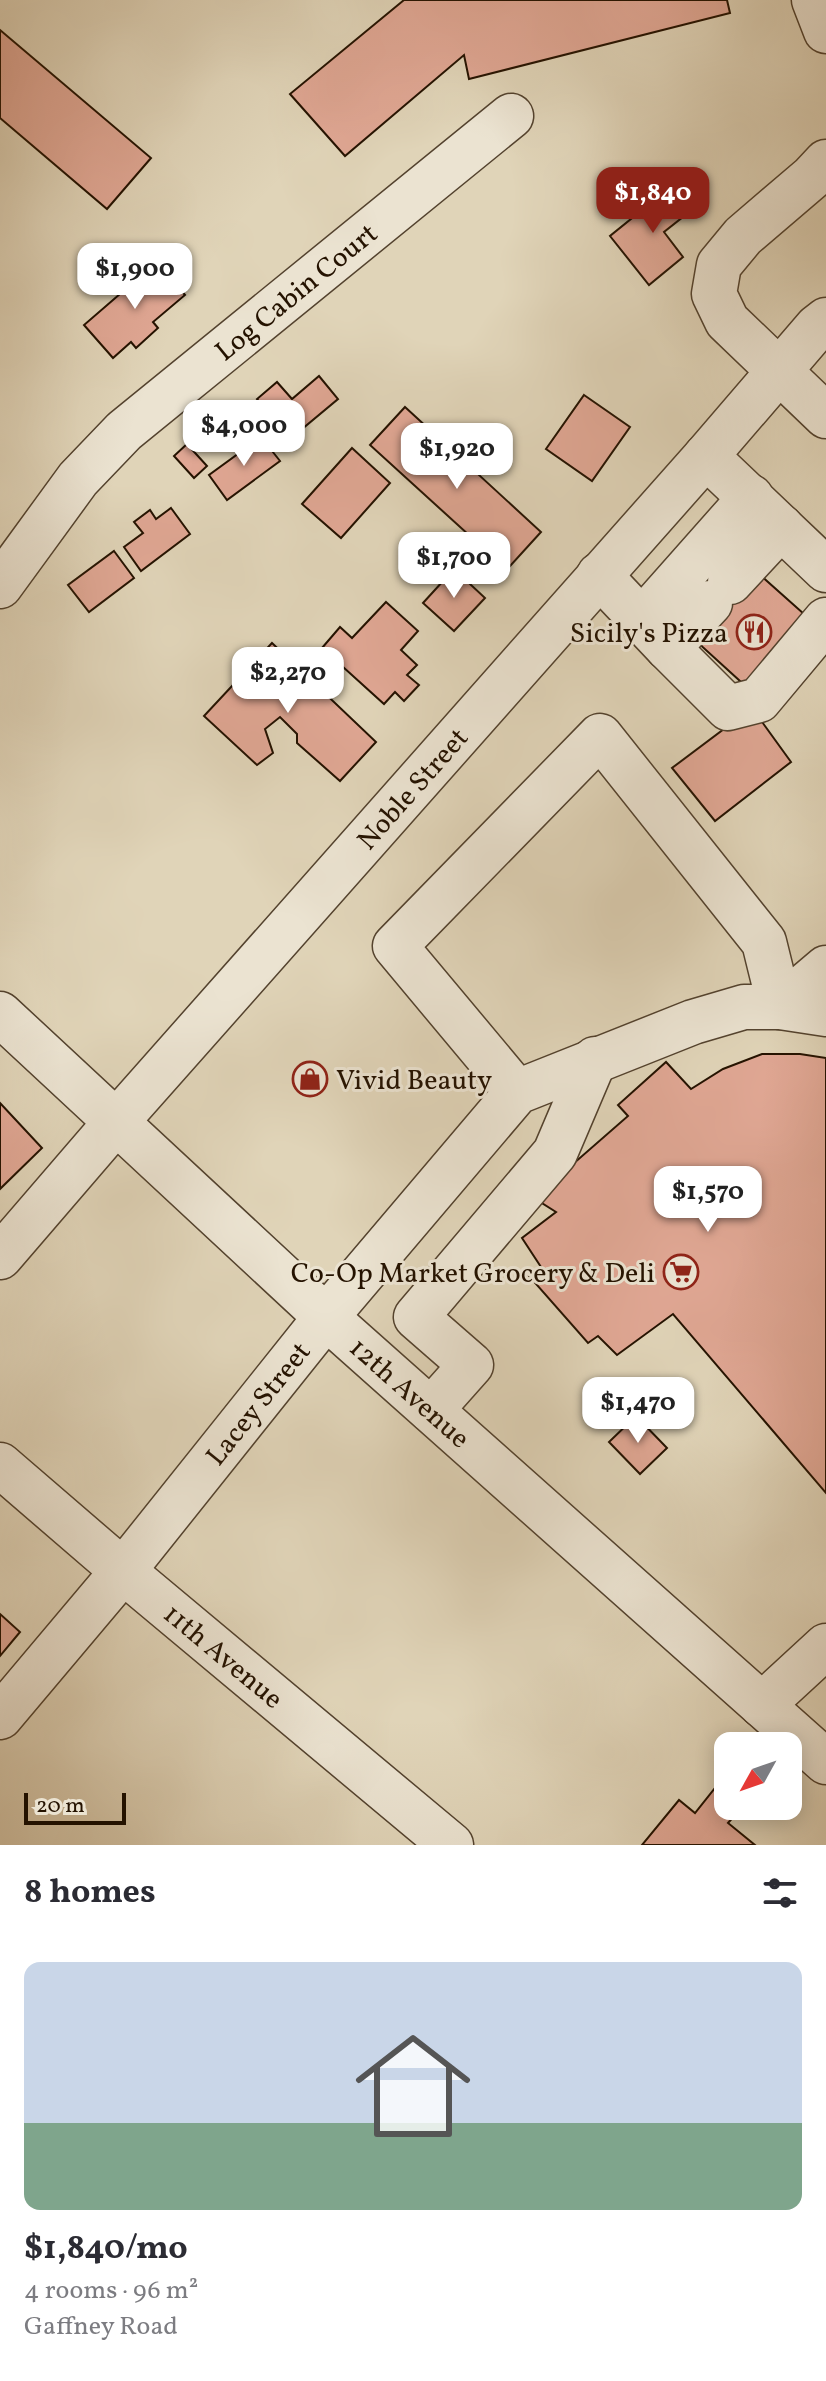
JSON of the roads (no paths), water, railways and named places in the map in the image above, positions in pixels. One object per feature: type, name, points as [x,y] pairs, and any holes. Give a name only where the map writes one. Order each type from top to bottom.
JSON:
[{"type":"street","points":[[814,0],[826,31]]},
{"type":"street","name":"Log Cabin Court","points":[[0,586],[78,479],[124,431],[511,116]]},
{"type":"street","points":[[826,162],[743,236],[719,265],[714,294],[727,321],[826,416]]},
{"type":"street","name":"Noble Street","points":[[0,1257],[826,320]]},
{"type":"street","points":[[706,456],[826,570]]},
{"type":"street","points":[[655,634],[720,592],[766,512]]},
{"type":"street","points":[[655,634],[766,512]]},
{"type":"street","points":[[599,575],[728,708],[759,700],[826,620]]},
{"type":"street","points":[[780,1007],[764,942],[600,736],[395,946],[517,1092],[693,1022],[744,1007],[780,1007],[826,1014]]},
{"type":"street","points":[[780,1007],[826,968]]},
{"type":"street","name":"12th Avenue","points":[[0,1014],[326,1317],[826,1762]]},
{"type":"street","points":[[431,1410],[471,1365],[416,1317],[555,1153],[595,1059]]},
{"type":"street","name":"Lacey Street","points":[[0,1717],[123,1571],[326,1317],[517,1092]]},
{"type":"street","name":"11th Avenue","points":[[0,1465],[451,1845]]},
{"type":"street","points":[[762,1705],[826,1646]]},
{"type":"place","name":"Sicily's Pizza","points":[[754,632]]},
{"type":"place","name":"Vivid Beauty","points":[[310,1079]]},
{"type":"place","name":"Co-Op Market Grocery & Deli","points":[[681,1272]]}]
